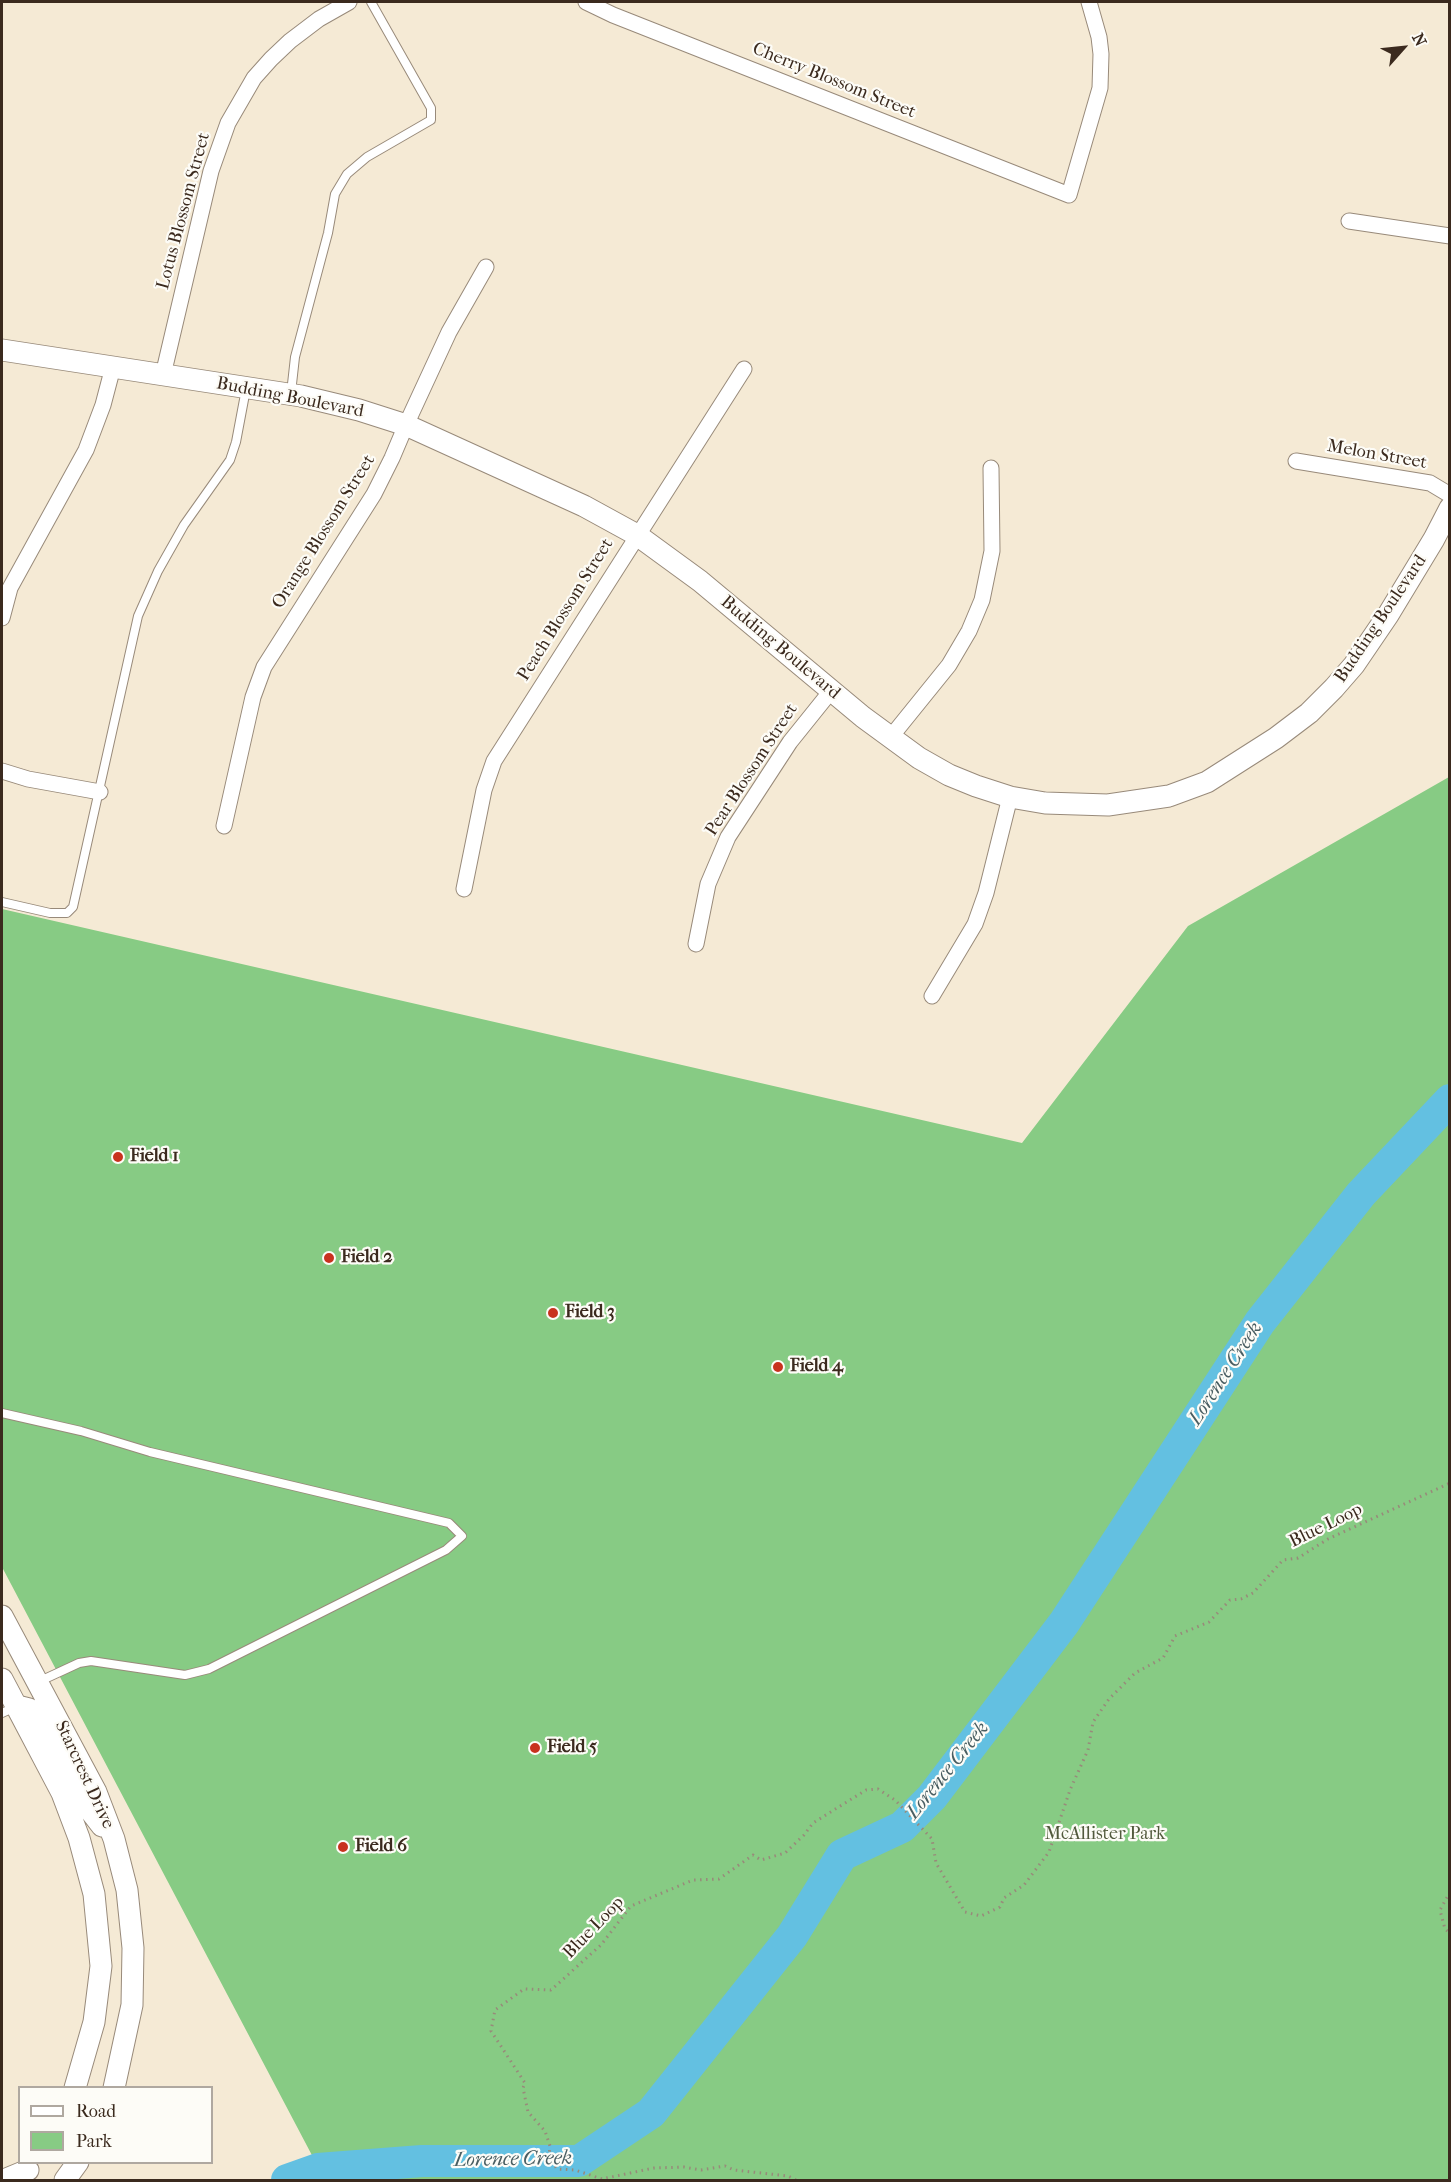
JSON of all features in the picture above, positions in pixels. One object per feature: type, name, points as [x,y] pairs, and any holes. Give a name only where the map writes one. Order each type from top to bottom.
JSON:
[{"type":"street","name":"Cherry Blossom Street","points":[[586,2],[613,15],[1069,195],[1100,88],[1099,37],[1089,2]]},
{"type":"street","name":"Lotus Blossom Street","points":[[163,375],[211,171],[228,123],[250,86],[271,59],[290,41],[338,4]]},
{"type":"street","points":[[1349,220],[1449,236]]},
{"type":"street","name":"Orange Blossom Street","points":[[224,826],[253,697],[264,667],[374,494],[393,458],[449,332],[486,267]]},
{"type":"street","name":"Budding Boulevard","points":[[2,350],[290,394],[359,410],[406,425],[584,506],[637,535],[700,581],[890,738],[950,775],[1010,797],[1079,805],[1137,802],[1169,796],[1207,782],[1247,758],[1309,713],[1335,688],[1354,665],[1388,615],[1434,539],[1449,508]]},
{"type":"street","points":[[2,618],[10,588],[86,450],[103,405],[113,367]]},
{"type":"street","name":"Peach Blossom Street","points":[[464,889],[484,790],[494,761],[744,369]]},
{"type":"street","name":"Melon Street","points":[[1296,461],[1430,483],[1449,495]]},
{"type":"street","points":[[890,738],[949,665],[969,631],[982,600],[992,551],[991,468]]},
{"type":"street","name":"Pear Blossom Street","points":[[696,944],[708,884],[728,837],[790,742],[831,690]]},
{"type":"street","points":[[2,771],[28,779],[100,792]]},
{"type":"street","points":[[932,996],[975,924],[986,893],[1010,797]]},
{"type":"street","name":"Starcrest Drive","points":[[2,1616],[96,1792],[114,1839],[128,1890],[134,1948],[132,2005],[114,2086]]},
{"type":"street","name":"Starcrest Drive","points":[[2,1679],[9,1710],[62,1793],[79,1838],[94,1894],[101,1966],[94,2022],[76,2086]]},
{"type":"street","points":[[9,1710],[29,1709],[41,1718],[85,1804],[114,1839]]},
{"type":"street","points":[[65,2181],[77,2164]]},
{"type":"street","points":[[4,2181],[26,2171]]},
{"type":"lane","points":[[290,394],[296,357],[328,233],[335,194],[347,174],[367,157],[431,120],[431,108],[371,2]]},
{"type":"lane","points":[[2,902],[50,913],[67,913],[73,907],[138,616],[158,572],[184,525],[230,460],[236,442],[246,387]]},
{"type":"lane","points":[[2,1413],[81,1431],[150,1452],[449,1523],[462,1536],[446,1550],[209,1669],[185,1675],[91,1661],[79,1663],[38,1683]]},
{"type":"path","name":"Blue Loop","points":[[796,2181],[788,2176],[734,2170],[725,2166],[701,2170],[684,2167],[654,2168],[602,2180],[575,2169],[557,2169],[549,2156],[550,2145],[545,2131],[528,2112],[523,2088],[525,2083],[491,2031],[495,2010],[524,1989],[551,1990],[601,1945],[631,1906],[693,1880],[719,1879],[753,1855],[761,1860],[785,1853],[813,1823],[866,1790],[879,1789],[895,1800],[932,1839],[936,1863],[965,1912],[981,1916],[1000,1906],[1004,1898],[1024,1886],[1050,1852],[1070,1790],[1088,1750],[1093,1722],[1109,1699],[1135,1673],[1163,1658],[1175,1636],[1209,1622],[1230,1600],[1241,1599],[1253,1593],[1282,1560],[1298,1558],[1328,1539],[1449,1483]]},
{"type":"path","points":[[1449,1892],[1440,1910],[1445,1929],[1449,1933]]},
{"type":"green space","name":"McAllister Park","points":[[1449,777],[1449,2180],[325,2180],[2,1567],[2,909],[1022,1143],[1188,926]]},
{"type":"waterway","name":"Lorence Creek","points":[[287,2180],[318,2169],[422,2161],[579,2161],[651,2113],[792,1936],[842,1855],[902,1827],[932,1797],[1064,1623],[1260,1322],[1361,1194],[1450,1100]]},
{"type":"place","name":"Field 1","points":[[118,1157]]},
{"type":"place","name":"Field 2","points":[[329,1258]]},
{"type":"place","name":"Field 3","points":[[553,1313]]},
{"type":"place","name":"Field 4","points":[[778,1367]]},
{"type":"place","name":"Field 5","points":[[535,1748]]},
{"type":"place","name":"Field 6","points":[[343,1847]]}]
